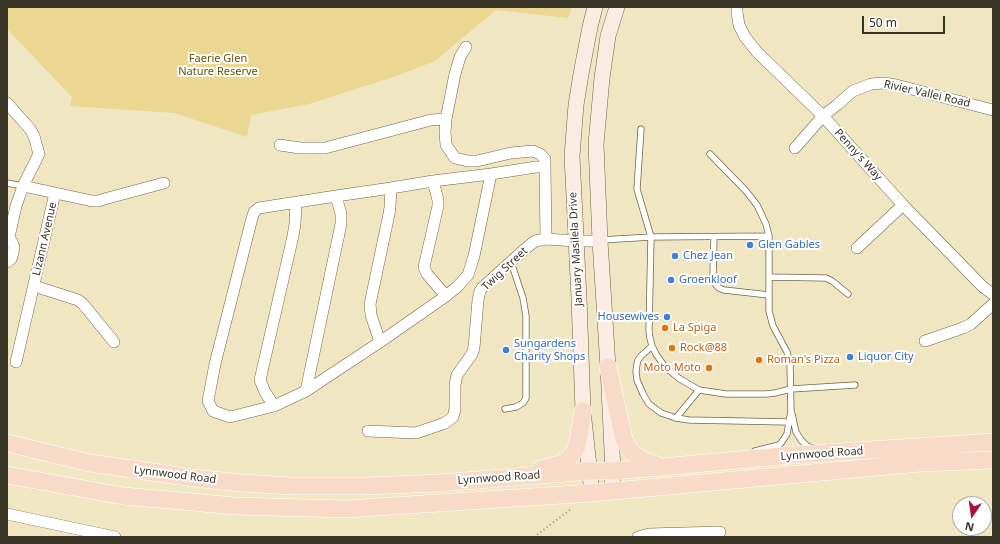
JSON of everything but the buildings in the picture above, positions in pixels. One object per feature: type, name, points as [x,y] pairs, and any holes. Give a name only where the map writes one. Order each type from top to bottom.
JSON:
[{"type":"main road","name":"January Masilela Drive","points":[[592,493],[582,411],[572,156],[576,105],[582,66],[595,7]]},
{"type":"main road","points":[[612,492],[613,471],[596,144],[602,78],[608,36],[617,7]]},
{"type":"main road","points":[[608,367],[624,439],[631,452],[643,460],[662,467]]},
{"type":"main road","points":[[492,479],[560,464],[568,459],[577,446],[582,411]]},
{"type":"main road","name":"Lynnwood Road","points":[[11,441],[90,463],[192,478],[290,486],[365,486],[440,483],[589,471],[613,471],[681,466],[792,455],[993,442]]},
{"type":"main road","name":"Lynnwood Road","points":[[7,475],[123,496],[234,506],[346,510],[612,492],[920,463],[993,460]]},
{"type":"main road","points":[[7,467],[193,502]]},
{"type":"street","name":"Penny's Way","points":[[737,7],[739,25],[745,37],[757,52],[823,116],[903,205],[983,287],[993,294]]},
{"type":"street","points":[[466,47],[460,57],[455,74],[446,119],[446,145],[455,158],[468,161],[477,161],[512,153],[533,151],[540,154],[545,159],[546,239]]},
{"type":"street","name":"Rivier Vallei Road","points":[[795,148],[823,116],[853,91],[871,84],[883,83],[896,85],[993,110]]},
{"type":"street","points":[[7,104],[30,129],[34,136],[39,154],[23,186],[16,206],[8,236],[14,247],[13,253],[7,262]]},
{"type":"street","points":[[280,145],[300,148],[325,148],[431,120],[446,119]]},
{"type":"street","points":[[491,174],[474,256],[468,275],[457,287],[380,342],[306,391],[274,406],[230,417],[214,411],[208,401],[215,364],[250,222],[254,212],[259,208],[536,167],[545,167]]},
{"type":"street","name":"Lizann Avenue","points":[[23,186],[98,201],[164,182]]},
{"type":"street","points":[[433,182],[438,200],[438,206],[424,267],[427,274],[446,296]]},
{"type":"street","points":[[380,342],[371,315],[370,304],[389,214],[391,188]]},
{"type":"street","name":"Lizann Avenue","points":[[16,362],[56,193]]},
{"type":"street","points":[[306,391],[341,224],[341,214],[336,196]]},
{"type":"street","points":[[274,406],[265,392],[260,380],[293,236],[296,202]]},
{"type":"street","points":[[857,248],[903,205]]},
{"type":"street","points":[[7,216],[16,206]]},
{"type":"street","name":"Twig Street","points":[[368,431],[416,432],[445,423],[453,418],[457,375],[472,354],[474,348],[476,317],[479,295],[482,288],[533,242],[546,239],[576,241],[600,240]]},
{"type":"street","points":[[34,286],[78,300],[114,342]]},
{"type":"street","points":[[925,341],[971,324],[993,304]]},
{"type":"street","points":[[7,514],[115,537]]},
{"type":"street","points":[[638,537],[649,534],[673,532],[720,532]]},
{"type":"lane","points":[[640,129],[637,189],[651,237],[649,330],[652,346],[665,367],[680,379],[699,390],[726,394],[754,395],[775,393],[791,389],[855,385]]},
{"type":"lane","points":[[710,154],[757,204],[766,224],[769,236],[769,311],[772,326],[787,352],[790,363],[792,411],[796,432],[807,446],[826,454]]},
{"type":"lane","points":[[7,183],[23,186]]},
{"type":"lane","name":"Twig Street","points":[[600,240],[651,237],[769,236]]},
{"type":"lane","points":[[714,237],[713,274],[716,285],[724,290],[769,295]]},
{"type":"lane","points":[[505,409],[516,407],[523,403],[526,398],[526,316],[523,298],[511,262]]},
{"type":"lane","points":[[769,277],[826,278],[832,280],[848,294]]},
{"type":"lane","points":[[652,346],[638,360],[637,380],[649,404],[661,413],[676,418],[689,420],[789,422]]},
{"type":"lane","points":[[676,418],[699,390]]},
{"type":"lane","points":[[747,452],[781,443],[787,434],[792,411]]},
{"type":"lane","points":[[681,466],[705,458],[740,454]]},
{"type":"path","points":[[534,537],[574,506]]},
{"type":"green space","name":"Faerie Glen Nature Reserve","points":[[7,7],[572,7],[568,18],[496,10],[435,61],[396,76],[309,104],[251,115],[247,137],[174,113],[70,106],[72,97],[7,29]]},
{"type":"place","name":"Glen Gables","points":[[750,245]]},
{"type":"place","name":"Chez Jean","points":[[675,256]]},
{"type":"place","name":"Groenkloof","points":[[671,280]]},
{"type":"place","name":"Housewives","points":[[667,317]]},
{"type":"place","name":"La Spiga","points":[[665,328]]},
{"type":"place","name":"Rock@88","points":[[672,348]]},
{"type":"place","name":"Sungardens Charity Shops","points":[[506,350]]},
{"type":"place","name":"Liquor City","points":[[850,357]]},
{"type":"place","name":"Roman's Pizza","points":[[759,360]]},
{"type":"place","name":"Moto Moto","points":[[709,368]]}]
